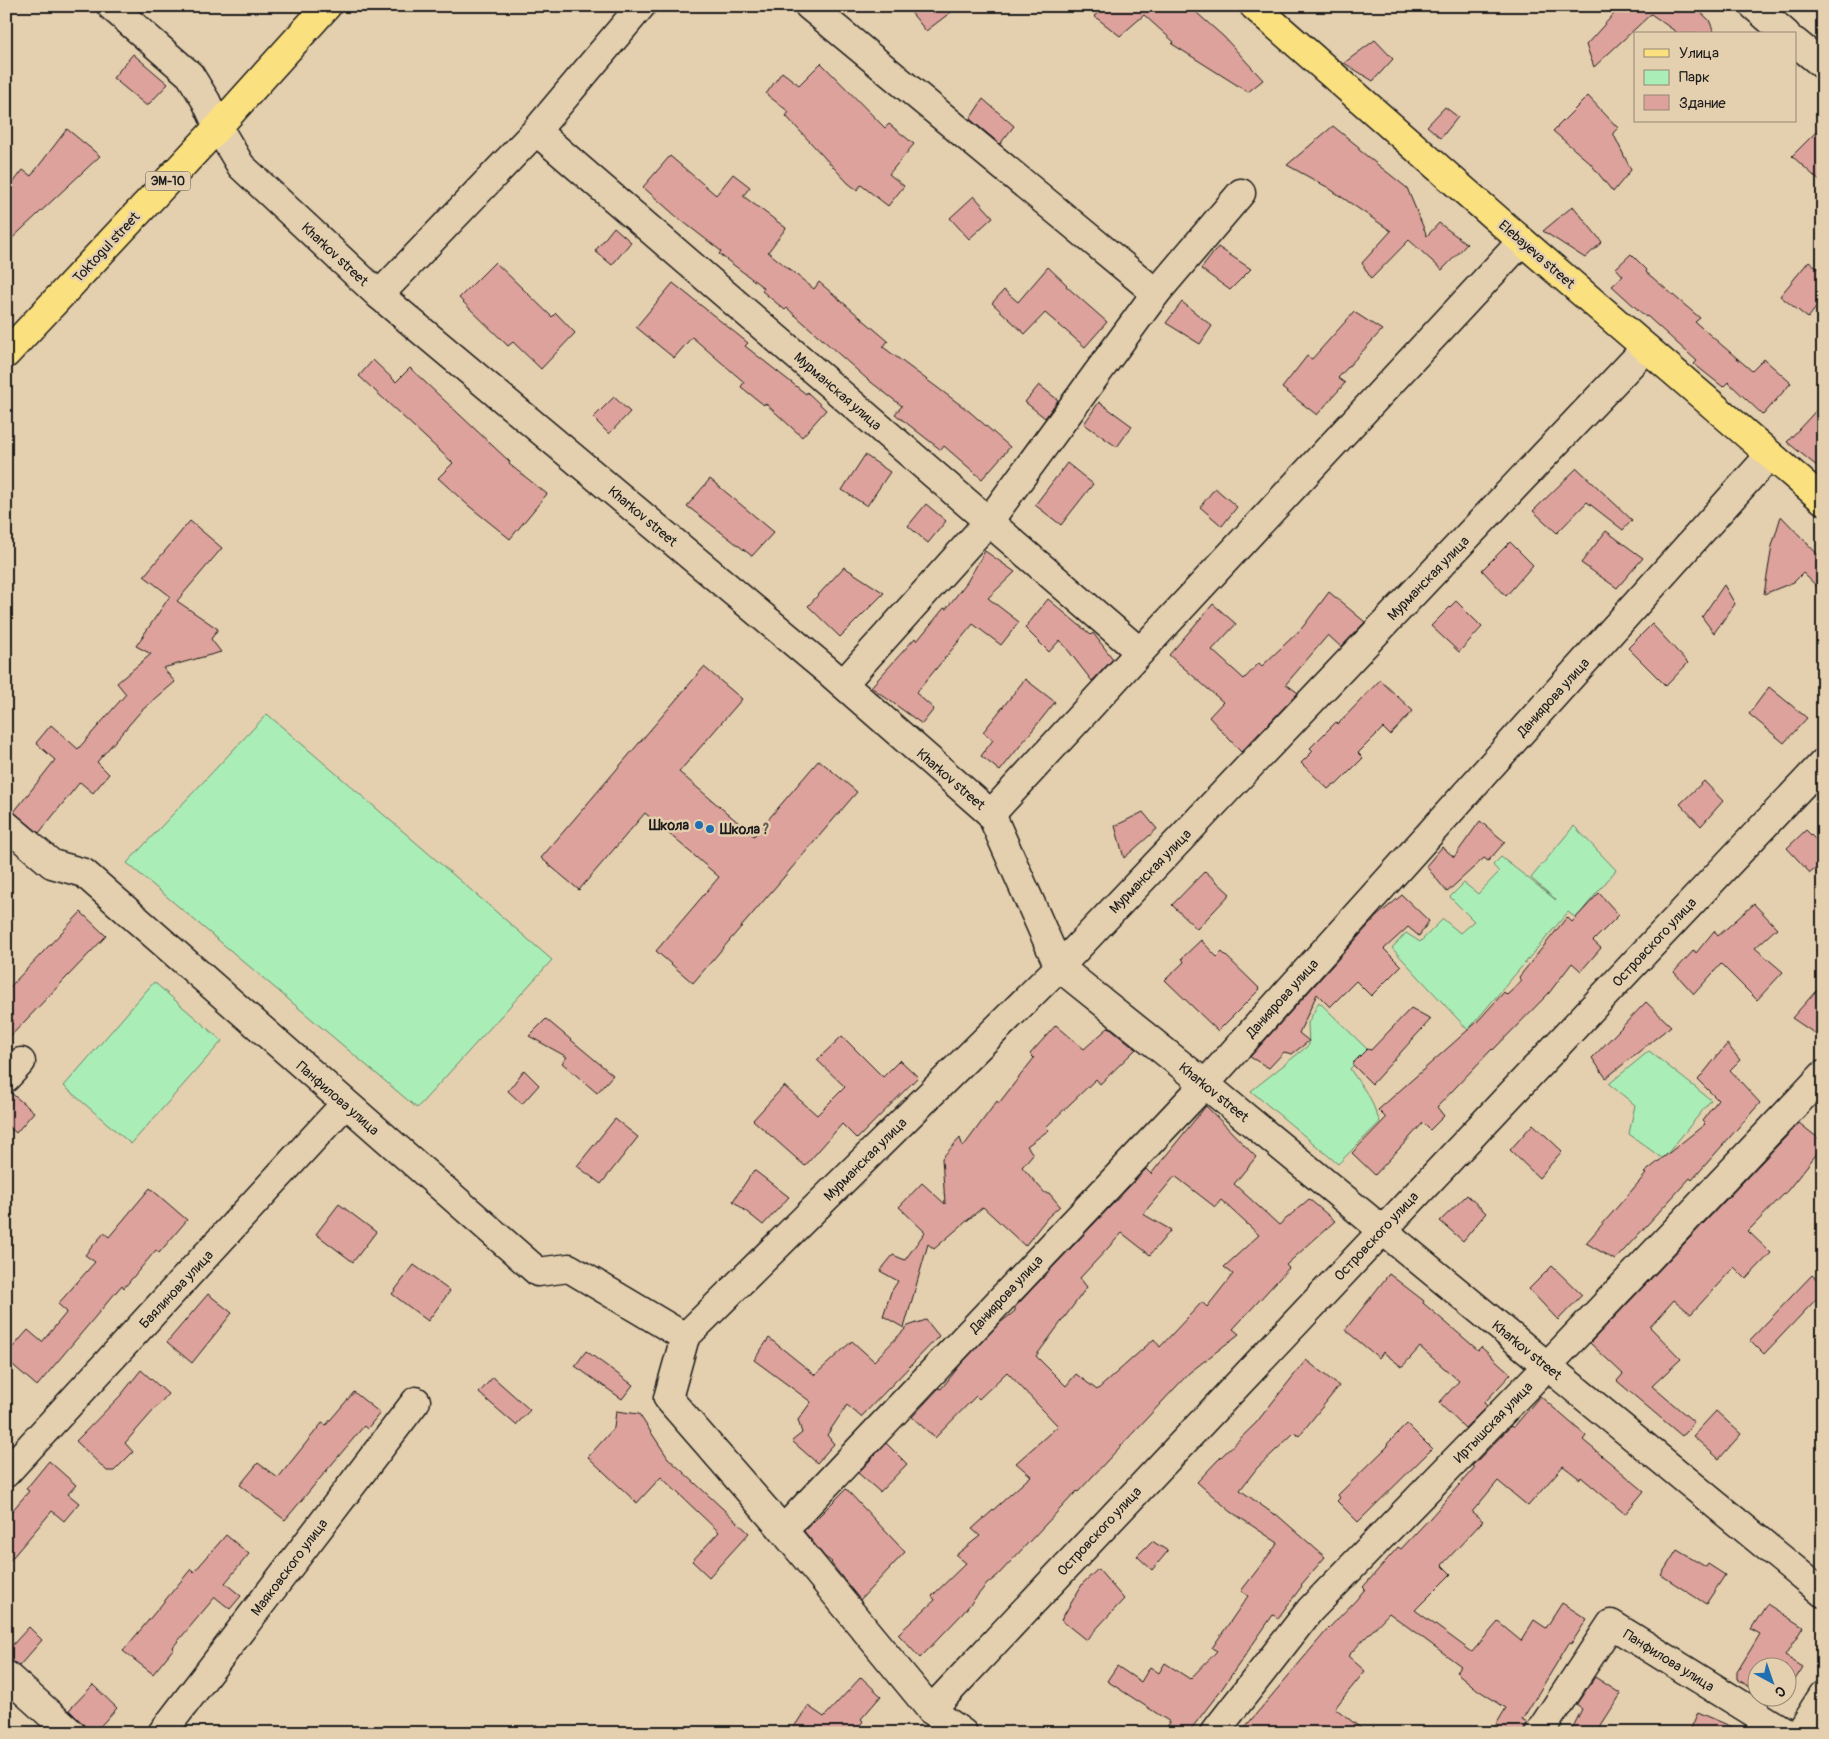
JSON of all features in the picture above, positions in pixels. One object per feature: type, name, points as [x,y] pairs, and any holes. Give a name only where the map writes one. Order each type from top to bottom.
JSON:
[{"type":"main road","name":"Toktogul street","points":[[6,354],[218,127],[327,6]]},
{"type":"main road","name":"Elebayeva street","points":[[1254,6],[1522,241],[1823,500]]},
{"type":"street","name":"Kharkov street","points":[[111,6],[190,74],[241,166],[379,295],[843,684],[991,814],[1059,967],[1205,1084],[1823,1593]]},
{"type":"street","points":[[379,295],[536,131],[641,6]]},
{"type":"street","points":[[809,6],[1156,293]]},
{"type":"street","points":[[1754,6],[1784,32]]},
{"type":"street","points":[[1796,43],[1820,58]]},
{"type":"street","name":"Мурманская улица","points":[[536,131],[1140,652]]},
{"type":"street","points":[[843,684],[989,521],[1156,293],[1241,194]]},
{"type":"street","points":[[991,814],[1522,241]]},
{"type":"street","name":"Мурманская улица","points":[[783,1530],[668,1398],[685,1338],[1059,967],[1646,348]]},
{"type":"street","name":"Даниярова улица","points":[[783,1530],[1205,1084],[1770,455]]},
{"type":"street","name":"Островского улица","points":[[930,1710],[1823,763]]},
{"type":"street","name":"Панфилова улица","points":[[6,825],[52,864],[84,873],[538,1272],[570,1268],[685,1338]]},
{"type":"street","name":"Иртышская улица","points":[[1214,1733],[1310,1610],[1547,1366],[1823,1075]]},
{"type":"street","name":"Баялинова улица","points":[[6,1473],[345,1104]]},
{"type":"street","name":"Маяковского улица","points":[[162,1733],[416,1401]]},
{"type":"street","points":[[783,1530],[930,1710],[963,1733]]},
{"type":"street","name":"Панфилова улица","points":[[1539,1733],[1612,1624],[1787,1733]]},
{"type":"street","points":[[6,1675],[71,1733]]},
{"type":"street","points":[[1799,1733],[1823,1695]]},
{"type":"green space","points":[[267,714],[552,960],[417,1108],[127,863]]},
{"type":"green space","points":[[1574,826],[1616,870],[1576,918],[1568,912],[1468,1030],[1392,948],[1406,933],[1420,942],[1443,919],[1460,933],[1474,921],[1450,897],[1464,883],[1478,894],[1499,872],[1493,865],[1501,857],[1556,900],[1531,878]]},
{"type":"green space","points":[[154,982],[222,1041],[131,1144],[64,1086]]},
{"type":"green space","points":[[1319,1002],[1367,1049],[1350,1069],[1370,1098],[1380,1122],[1338,1164],[1251,1091],[1309,1045],[1308,1023]]},
{"type":"green space","points":[[1649,1051],[1711,1100],[1663,1159],[1629,1134],[1635,1105],[1609,1084]]},
{"type":"building","points":[[906,6],[959,6],[926,31]]},
{"type":"building","points":[[1107,6],[1189,6],[1224,37],[1263,80],[1248,92],[1172,44],[1174,42],[1144,15],[1120,36],[1094,16]]},
{"type":"building","points":[[1621,6],[1694,6],[1709,20],[1714,32],[1676,32],[1651,14],[1594,67],[1586,45]]},
{"type":"building","points":[[1375,40],[1393,59],[1373,81],[1344,63]]},
{"type":"building","points":[[133,54],[168,84],[147,106],[113,78]]},
{"type":"building","points":[[821,63],[885,128],[889,124],[914,144],[889,174],[904,186],[888,206],[861,185],[857,190],[848,183],[786,116],[789,112],[766,94],[782,72],[799,85]]},
{"type":"building","points":[[1588,96],[1618,128],[1613,133],[1631,170],[1613,192],[1590,163],[1553,131]]},
{"type":"building","points":[[983,99],[1014,126],[1000,144],[970,119]]},
{"type":"building","points":[[1445,107],[1458,117],[1441,138],[1427,126]]},
{"type":"building","points":[[1823,125],[1823,184],[1792,156]]},
{"type":"building","points":[[1333,126],[1360,148],[1358,149],[1407,188],[1427,236],[1439,223],[1467,244],[1442,270],[1409,240],[1371,279],[1362,263],[1391,231],[1327,187],[1287,165]]},
{"type":"building","points":[[67,129],[100,156],[6,244],[6,192],[23,170],[31,176]]},
{"type":"building","points":[[670,156],[716,195],[733,174],[750,187],[743,196],[786,228],[768,252],[814,289],[819,282],[888,341],[883,347],[970,412],[1010,447],[982,479],[944,446],[941,450],[895,414],[902,406],[867,379],[787,308],[785,310],[762,291],[764,288],[719,254],[721,251],[677,217],[643,187]]},
{"type":"building","points":[[974,196],[993,217],[969,239],[950,218]]},
{"type":"building","points":[[1573,206],[1602,242],[1585,258],[1543,231]]},
{"type":"building","points":[[614,227],[631,242],[612,265],[595,251]]},
{"type":"building","points":[[1218,247],[1251,269],[1230,290],[1201,269]]},
{"type":"building","points":[[1631,254],[1647,270],[1646,272],[1700,318],[1695,322],[1752,371],[1764,359],[1791,383],[1763,415],[1728,382],[1723,387],[1694,364],[1697,361],[1612,286],[1623,276],[1616,268]]},
{"type":"building","points":[[1809,261],[1823,273],[1823,299],[1808,318],[1780,296]]},
{"type":"building","points":[[495,262],[552,317],[556,313],[575,333],[541,369],[513,342],[508,346],[459,298]]},
{"type":"building","points":[[1048,267],[1066,286],[1107,322],[1085,347],[1045,313],[1025,334],[992,303],[1004,290],[1018,302]]},
{"type":"building","points":[[673,283],[748,343],[745,346],[806,394],[807,392],[826,410],[802,437],[765,403],[764,405],[741,387],[744,382],[692,337],[674,358],[636,327]]},
{"type":"building","points":[[1182,302],[1212,326],[1200,344],[1166,323]]},
{"type":"building","points":[[1354,312],[1382,330],[1338,378],[1345,383],[1317,415],[1282,388],[1307,356],[1312,359]]},
{"type":"building","points":[[373,360],[396,382],[410,368],[510,462],[509,464],[547,494],[510,539],[438,478],[453,463],[359,376]]},
{"type":"building","points":[[1039,385],[1058,400],[1045,418],[1025,402]]},
{"type":"building","points":[[614,397],[630,412],[609,434],[593,418]]},
{"type":"building","points":[[1099,402],[1132,426],[1117,447],[1084,424]]},
{"type":"building","points":[[1823,403],[1823,471],[1787,442]]},
{"type":"building","points":[[865,455],[890,472],[867,506],[842,490]]},
{"type":"building","points":[[1067,463],[1093,484],[1061,525],[1035,505]]},
{"type":"building","points":[[1577,468],[1632,520],[1623,530],[1587,502],[1557,533],[1533,511]]},
{"type":"building","points":[[710,479],[774,532],[752,556],[687,506]]},
{"type":"building","points":[[1215,488],[1237,507],[1222,526],[1200,507]]},
{"type":"building","points":[[926,504],[946,521],[928,543],[908,526]]},
{"type":"building","points":[[1781,516],[1823,560],[1823,592],[1803,573],[1794,582],[1764,594],[1772,546]]},
{"type":"building","points":[[190,521],[222,548],[177,601],[218,629],[211,639],[221,652],[163,668],[175,682],[141,711],[97,762],[109,774],[93,793],[80,782],[39,833],[14,812],[55,760],[36,743],[51,725],[78,749],[126,694],[117,683],[151,654],[136,646],[170,596],[144,576]]},
{"type":"building","points":[[1606,531],[1643,558],[1617,588],[1581,563]]},
{"type":"building","points":[[1510,542],[1533,565],[1506,596],[1482,570]]},
{"type":"building","points":[[985,551],[1015,572],[988,598],[1019,622],[1001,645],[973,624],[916,693],[934,709],[922,724],[871,687],[915,638],[917,641],[944,608],[946,609],[967,582]]},
{"type":"building","points":[[844,567],[884,593],[840,637],[808,606]]},
{"type":"building","points":[[1724,585],[1735,604],[1714,633],[1702,617]]},
{"type":"building","points":[[1329,592],[1365,622],[1341,647],[1328,635],[1286,684],[1298,693],[1241,752],[1209,717],[1223,702],[1169,655],[1213,604],[1236,624],[1212,650],[1244,679],[1259,663],[1262,666],[1302,628]]},
{"type":"building","points":[[1048,599],[1091,635],[1093,633],[1113,659],[1092,681],[1060,640],[1049,652],[1025,628]]},
{"type":"building","points":[[1456,601],[1482,627],[1459,652],[1431,626]]},
{"type":"building","points":[[1652,624],[1688,663],[1666,686],[1628,648]]},
{"type":"building","name":"Школа","points":[[704,667],[742,699],[679,772],[754,836],[819,760],[857,792],[693,983],[656,951],[719,877],[645,813],[579,890],[541,858]]},
{"type":"building","points":[[1025,679],[1055,702],[1000,771],[981,756],[993,740],[983,732]]},
{"type":"building","points":[[1380,680],[1413,711],[1390,735],[1383,728],[1358,753],[1363,758],[1336,785],[1334,784],[1328,789],[1301,763],[1313,751],[1310,748],[1336,722],[1338,724]]},
{"type":"building","points":[[1769,687],[1807,718],[1784,743],[1749,714]]},
{"type":"building","points":[[1704,781],[1723,801],[1701,826],[1680,804]]},
{"type":"building","points":[[1143,812],[1157,829],[1124,858],[1115,826]]},
{"type":"building","points":[[1480,821],[1505,842],[1488,861],[1484,858],[1447,892],[1426,866],[1442,847],[1454,857]]},
{"type":"building","points":[[1806,830],[1823,847],[1823,863],[1810,873],[1787,848]]},
{"type":"building","points":[[1205,871],[1230,894],[1197,929],[1172,905]]},
{"type":"building","points":[[1599,893],[1619,915],[1593,941],[1601,948],[1581,971],[1572,963],[1549,993],[1437,1107],[1444,1116],[1430,1130],[1423,1123],[1375,1175],[1352,1153],[1386,1118],[1378,1110],[1477,1022],[1504,992],[1507,995],[1522,981],[1519,977],[1567,917],[1572,922]]},
{"type":"building","points":[[1402,895],[1429,921],[1419,936],[1408,927],[1384,949],[1401,966],[1371,996],[1356,981],[1330,1007],[1317,994],[1299,1033],[1309,1041],[1292,1054],[1284,1052],[1269,1068],[1250,1057],[1377,916]]},
{"type":"building","points":[[1754,904],[1777,928],[1755,948],[1783,972],[1757,1000],[1721,964],[1694,994],[1674,972],[1694,950],[1696,953],[1714,931],[1718,936]]},
{"type":"building","points":[[81,912],[106,936],[6,1041],[6,991]]},
{"type":"building","points":[[1201,940],[1217,957],[1222,952],[1260,989],[1218,1031],[1165,980],[1184,962],[1182,958]]},
{"type":"building","points":[[1823,983],[1823,1039],[1792,1018]]},
{"type":"building","points":[[1646,1002],[1671,1026],[1606,1078],[1592,1058]]},
{"type":"building","points":[[1411,1008],[1431,1019],[1372,1084],[1352,1064],[1367,1049],[1371,1050]]},
{"type":"building","points":[[546,1019],[613,1075],[597,1093],[562,1063],[567,1057],[529,1036]]},
{"type":"building","points":[[1056,1025],[1084,1049],[1109,1027],[1136,1049],[1100,1084],[1096,1079],[1046,1127],[1049,1130],[1027,1146],[1033,1154],[1022,1167],[1045,1193],[1049,1193],[1060,1206],[1047,1218],[1025,1246],[983,1207],[934,1249],[928,1244],[904,1328],[883,1316],[891,1292],[898,1281],[880,1271],[893,1255],[905,1260],[925,1232],[899,1207],[922,1183],[945,1204],[942,1158],[960,1138],[963,1147],[997,1101],[999,1103],[1034,1058],[1030,1054]]},
{"type":"building","points":[[842,1036],[883,1077],[900,1060],[918,1077],[857,1139],[842,1124],[805,1166],[753,1120],[784,1086],[817,1115],[845,1087],[817,1060]]},
{"type":"building","points":[[1727,1044],[1740,1060],[1730,1070],[1760,1103],[1692,1180],[1690,1178],[1615,1260],[1586,1243],[1646,1174],[1644,1173],[1705,1124],[1702,1121],[1718,1100],[1698,1080]]},
{"type":"building","points":[[524,1070],[539,1085],[522,1104],[508,1091]]},
{"type":"building","points":[[6,1093],[11,1093],[34,1112],[16,1133],[6,1124]]},
{"type":"building","points":[[1206,1106],[1256,1157],[1234,1184],[1279,1225],[1309,1199],[1335,1221],[1286,1265],[1289,1268],[1233,1329],[1239,1334],[1189,1373],[1078,1492],[987,1584],[963,1613],[920,1658],[898,1634],[935,1600],[932,1596],[966,1563],[956,1555],[980,1536],[972,1529],[1031,1476],[1016,1463],[1058,1426],[1007,1372],[979,1399],[976,1396],[935,1438],[912,1417],[939,1388],[941,1389],[961,1364],[1000,1323],[1015,1311],[1015,1307],[1146,1169],[1151,1174]],"holes":[[[1175,1176],[1215,1207],[1221,1200],[1259,1235],[1224,1267],[1233,1274],[1207,1307],[1202,1302],[1160,1347],[1154,1339],[1097,1390],[1076,1374],[1066,1386],[1036,1356],[1087,1287],[1080,1278],[1122,1233],[1150,1255],[1171,1230],[1143,1214]]]},
{"type":"building","points":[[615,1119],[638,1137],[601,1184],[577,1166]]},
{"type":"building","points":[[1799,1123],[1823,1142],[1823,1146],[1788,1190],[1748,1231],[1771,1253],[1746,1279],[1734,1267],[1691,1314],[1674,1300],[1650,1327],[1681,1359],[1652,1386],[1694,1422],[1682,1436],[1617,1381],[1623,1374],[1590,1343]]},
{"type":"building","points":[[1533,1124],[1562,1151],[1539,1178],[1510,1150]]},
{"type":"building","points":[[754,1170],[789,1197],[763,1225],[733,1201]]},
{"type":"building","points":[[150,1188],[187,1220],[159,1253],[156,1250],[124,1288],[122,1285],[37,1386],[6,1359],[6,1355],[28,1330],[42,1342],[67,1312],[58,1304],[95,1262],[85,1255],[104,1233],[109,1237]]},
{"type":"building","points":[[1467,1195],[1486,1213],[1463,1241],[1440,1221]]},
{"type":"building","points":[[339,1204],[376,1232],[353,1262],[316,1234]]},
{"type":"building","points":[[414,1265],[450,1291],[428,1321],[392,1294]]},
{"type":"building","points":[[1552,1266],[1582,1295],[1558,1320],[1529,1289]]},
{"type":"building","points":[[1389,1274],[1424,1301],[1423,1303],[1478,1350],[1481,1347],[1511,1374],[1484,1403],[1487,1406],[1465,1428],[1439,1403],[1459,1381],[1420,1347],[1402,1367],[1383,1352],[1379,1358],[1345,1330]]},
{"type":"building","points":[[1812,1275],[1823,1285],[1823,1292],[1764,1354],[1750,1340]]},
{"type":"building","points":[[208,1294],[232,1313],[192,1363],[167,1342]]},
{"type":"building","points":[[926,1320],[939,1336],[861,1417],[847,1405],[827,1435],[834,1444],[817,1463],[792,1441],[802,1433],[798,1420],[811,1402],[754,1360],[769,1338],[815,1375],[852,1341],[874,1361],[908,1326]]},
{"type":"building","points":[[586,1351],[633,1385],[622,1399],[575,1366]]},
{"type":"building","points":[[1306,1360],[1339,1386],[1299,1436],[1294,1433],[1257,1468],[1240,1490],[1276,1514],[1325,1557],[1301,1585],[1278,1618],[1273,1615],[1221,1690],[1188,1733],[1164,1733],[1170,1722],[1107,1681],[1117,1666],[1141,1682],[1150,1667],[1159,1673],[1165,1663],[1190,1679],[1217,1651],[1212,1648],[1248,1596],[1241,1591],[1278,1543],[1230,1511],[1197,1482],[1256,1423]]},
{"type":"building","points":[[141,1370],[168,1394],[125,1443],[133,1452],[114,1471],[107,1471],[76,1441],[121,1395]]},
{"type":"building","points":[[493,1377],[530,1410],[516,1425],[479,1393]]},
{"type":"building","points":[[354,1392],[380,1413],[367,1429],[364,1426],[285,1520],[240,1485],[258,1463],[278,1478],[322,1423],[326,1425]]},
{"type":"building","points":[[1540,1396],[1586,1436],[1583,1440],[1644,1491],[1625,1514],[1581,1477],[1580,1479],[1563,1466],[1528,1506],[1498,1481],[1472,1512],[1483,1521],[1442,1565],[1451,1574],[1415,1610],[1472,1652],[1498,1622],[1521,1641],[1534,1620],[1546,1628],[1562,1603],[1587,1619],[1571,1644],[1569,1643],[1522,1720],[1527,1723],[1523,1733],[1491,1733],[1506,1708],[1478,1690],[1456,1672],[1461,1666],[1389,1613],[1348,1656],[1365,1671],[1335,1708],[1367,1733],[1240,1733],[1328,1629],[1356,1600],[1365,1589],[1363,1587],[1398,1547],[1401,1549],[1474,1468],[1472,1466],[1511,1426],[1513,1428]]},
{"type":"building","points":[[616,1411],[639,1414],[668,1458],[749,1533],[709,1577],[692,1561],[719,1532],[661,1477],[637,1503],[588,1457],[614,1428]]},
{"type":"building","points":[[1716,1411],[1741,1434],[1719,1459],[1693,1436]]},
{"type":"building","points":[[1407,1424],[1432,1449],[1358,1522],[1337,1501],[1340,1498],[1338,1495],[1388,1446],[1387,1444]]},
{"type":"building","points":[[886,1443],[907,1464],[880,1492],[858,1473]]},
{"type":"building","points":[[49,1461],[76,1485],[68,1494],[79,1503],[64,1521],[52,1511],[6,1565],[6,1518],[29,1491],[26,1489]]},
{"type":"building","points":[[846,1489],[905,1552],[860,1600],[832,1562],[825,1557],[804,1531]]},
{"type":"building","points":[[226,1535],[249,1554],[225,1583],[241,1596],[230,1609],[215,1597],[153,1674],[123,1651],[191,1569],[194,1572]]},
{"type":"building","points":[[1152,1541],[1168,1551],[1152,1570],[1137,1556]]},
{"type":"building","points":[[1677,1550],[1706,1567],[1708,1564],[1725,1575],[1706,1604],[1661,1575]]},
{"type":"building","points":[[1098,1569],[1124,1599],[1086,1640],[1061,1620],[1083,1583]]},
{"type":"building","points":[[1767,1604],[1803,1627],[1785,1656],[1747,1656],[1760,1634],[1751,1629]]},
{"type":"building","points":[[29,1627],[42,1640],[19,1666],[10,1660],[6,1660],[6,1652]]},
{"type":"building","points":[[1746,1657],[1746,1685],[1737,1679],[1737,1672]]},
{"type":"building","points":[[1796,1663],[1803,1667],[1796,1678]]},
{"type":"building","points":[[861,1677],[881,1696],[861,1719],[863,1721],[855,1733],[790,1733],[808,1706],[824,1717]]},
{"type":"building","points":[[1595,1677],[1621,1694],[1596,1733],[1570,1733],[1582,1709],[1576,1705]]},
{"type":"building","points":[[93,1685],[117,1708],[92,1733],[69,1710]]},
{"type":"building","points":[[1698,1712],[1746,1733],[1689,1733]]},
{"type":"place","name":"Школа","points":[[699,825]]},
{"type":"place","name":"Школа ?","points":[[710,829]]}]
